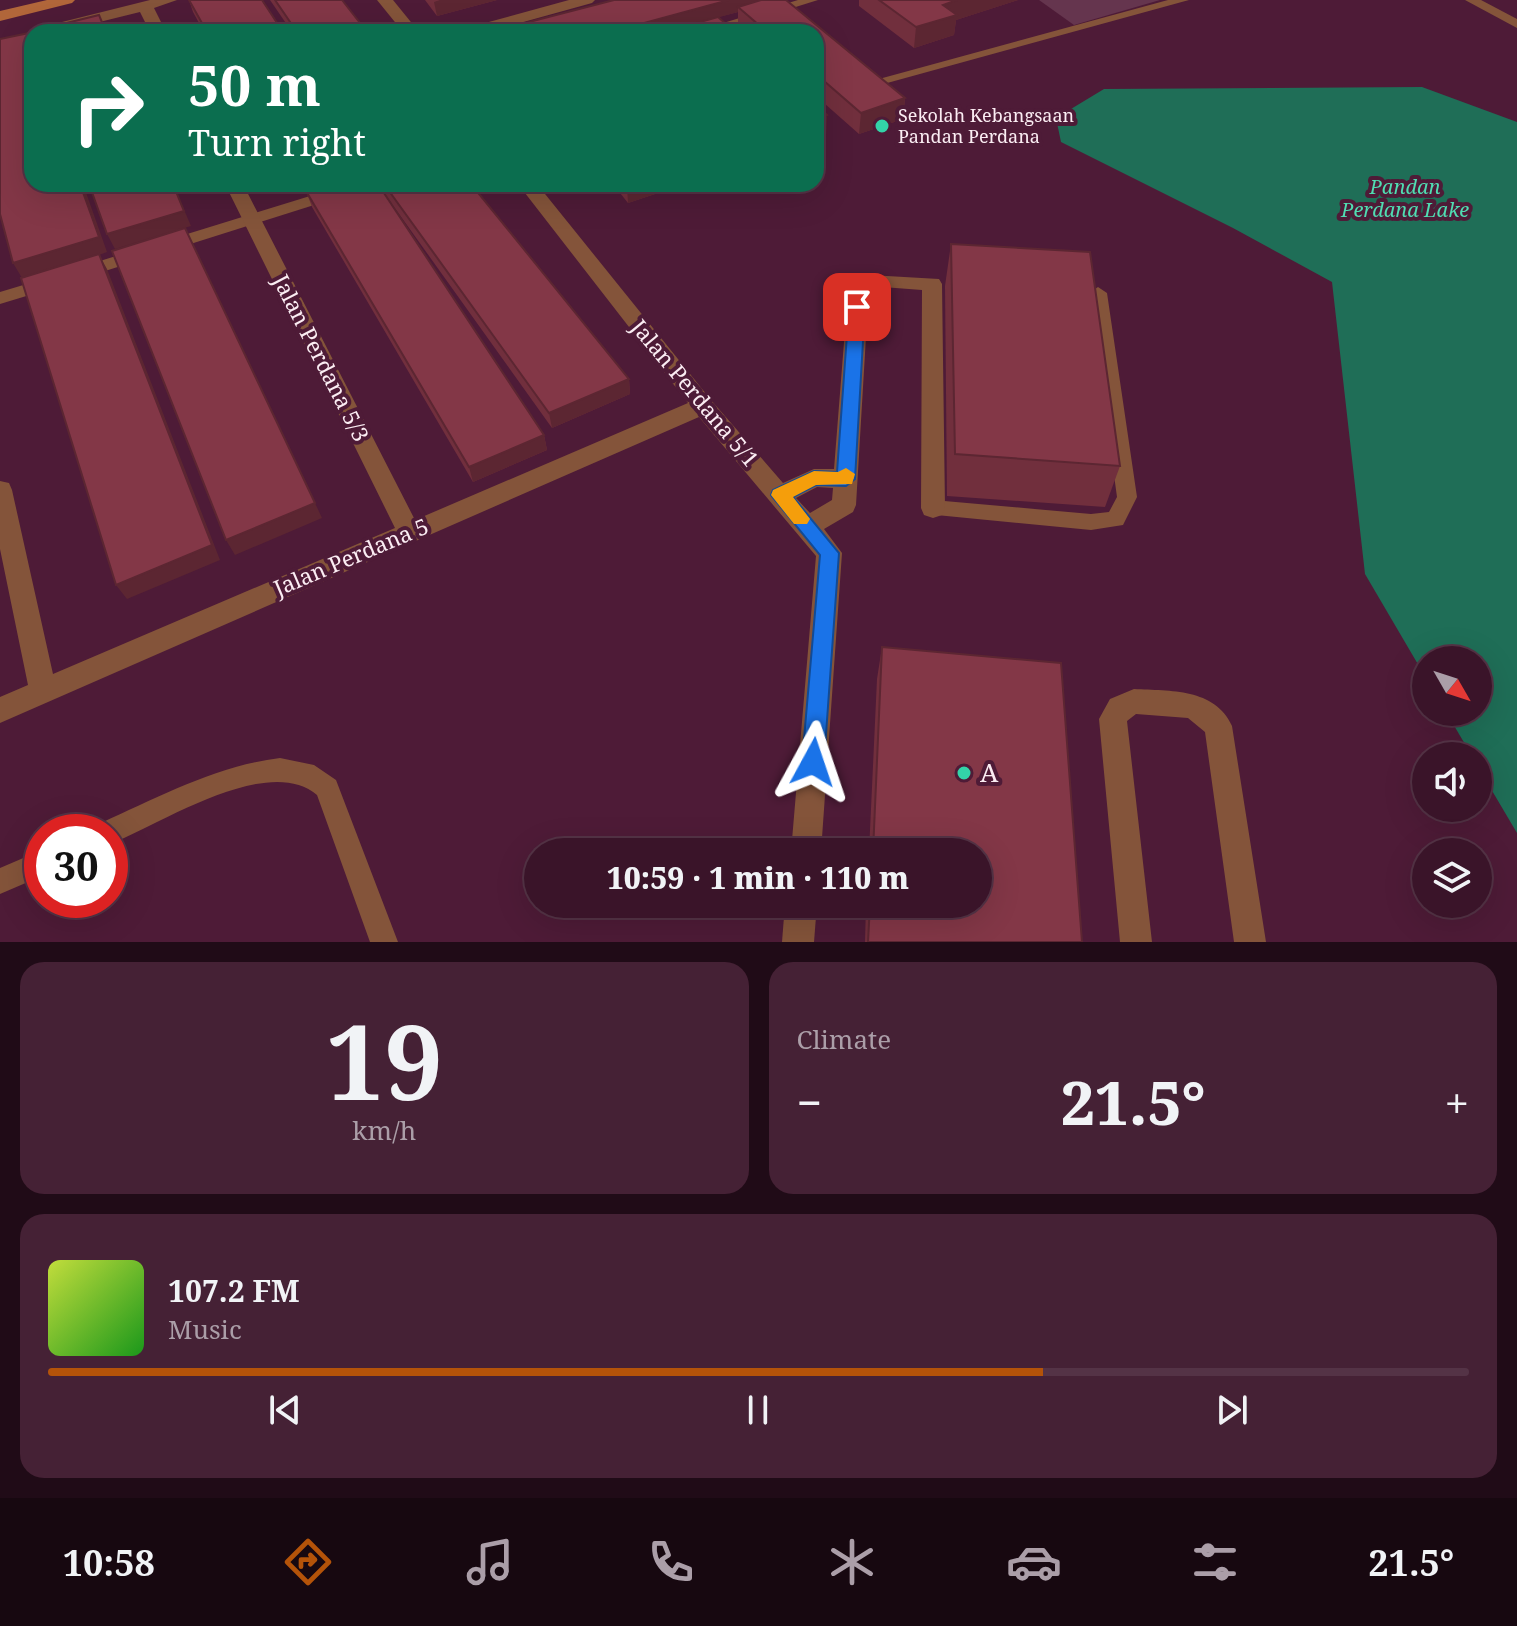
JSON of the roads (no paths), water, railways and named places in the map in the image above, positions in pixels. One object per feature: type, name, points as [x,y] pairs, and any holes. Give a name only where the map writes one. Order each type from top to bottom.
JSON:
[{"type":"street","points":[[0,16],[67,0]]},
{"type":"street","points":[[72,24],[169,0]]},
{"type":"street","points":[[385,0],[404,24]]},
{"type":"street","points":[[498,24],[587,0]]},
{"type":"street","points":[[145,6],[154,24]]},
{"type":"street","name":"Jalan Perdana 5/3","points":[[238,192],[409,532]]},
{"type":"street","name":"Jalan Perdana 5/1","points":[[533,192],[703,406],[829,553],[807,838]]},
{"type":"street","points":[[807,527],[844,505],[859,279],[932,284],[933,508]]},
{"type":"street","name":"Jalan Perdana 5","points":[[0,710],[703,406]]},
{"type":"street","points":[[780,495],[814,478],[846,479]]},
{"type":"street","points":[[0,490],[43,691]]},
{"type":"street","points":[[1136,942],[1113,719],[1120,708],[1134,701],[1194,706],[1218,726],[1250,942]]},
{"type":"street","points":[[798,942],[800,918]]},
{"type":"lane","points":[[864,85],[1183,0]]},
{"type":"lane","points":[[1471,0],[1517,24]]},
{"type":"lane","points":[[728,24],[807,1]]},
{"type":"lane","points":[[0,298],[339,192]]},
{"type":"lane","points":[[933,508],[1091,522],[1116,519],[1127,497],[1098,293]]},
{"type":"lane","points":[[128,824],[230,779],[266,772],[298,771],[315,777],[327,788],[384,942]]},
{"type":"lane","points":[[0,881],[24,871]]},
{"type":"water","name":"Pandan Perdana Lake","points":[[1422,87],[1517,122],[1517,833],[1492,791],[1492,742],[1464,742],[1454,726],[1492,726],[1492,646],[1412,646],[1412,654],[1365,574],[1332,282],[1233,228],[1061,142],[1056,118],[1104,89]]},
{"type":"place","name":"Sekolah Kebangsaan Pandan Perdana","points":[[882,126]]},
{"type":"place","name":"A","points":[[964,773]]}]
